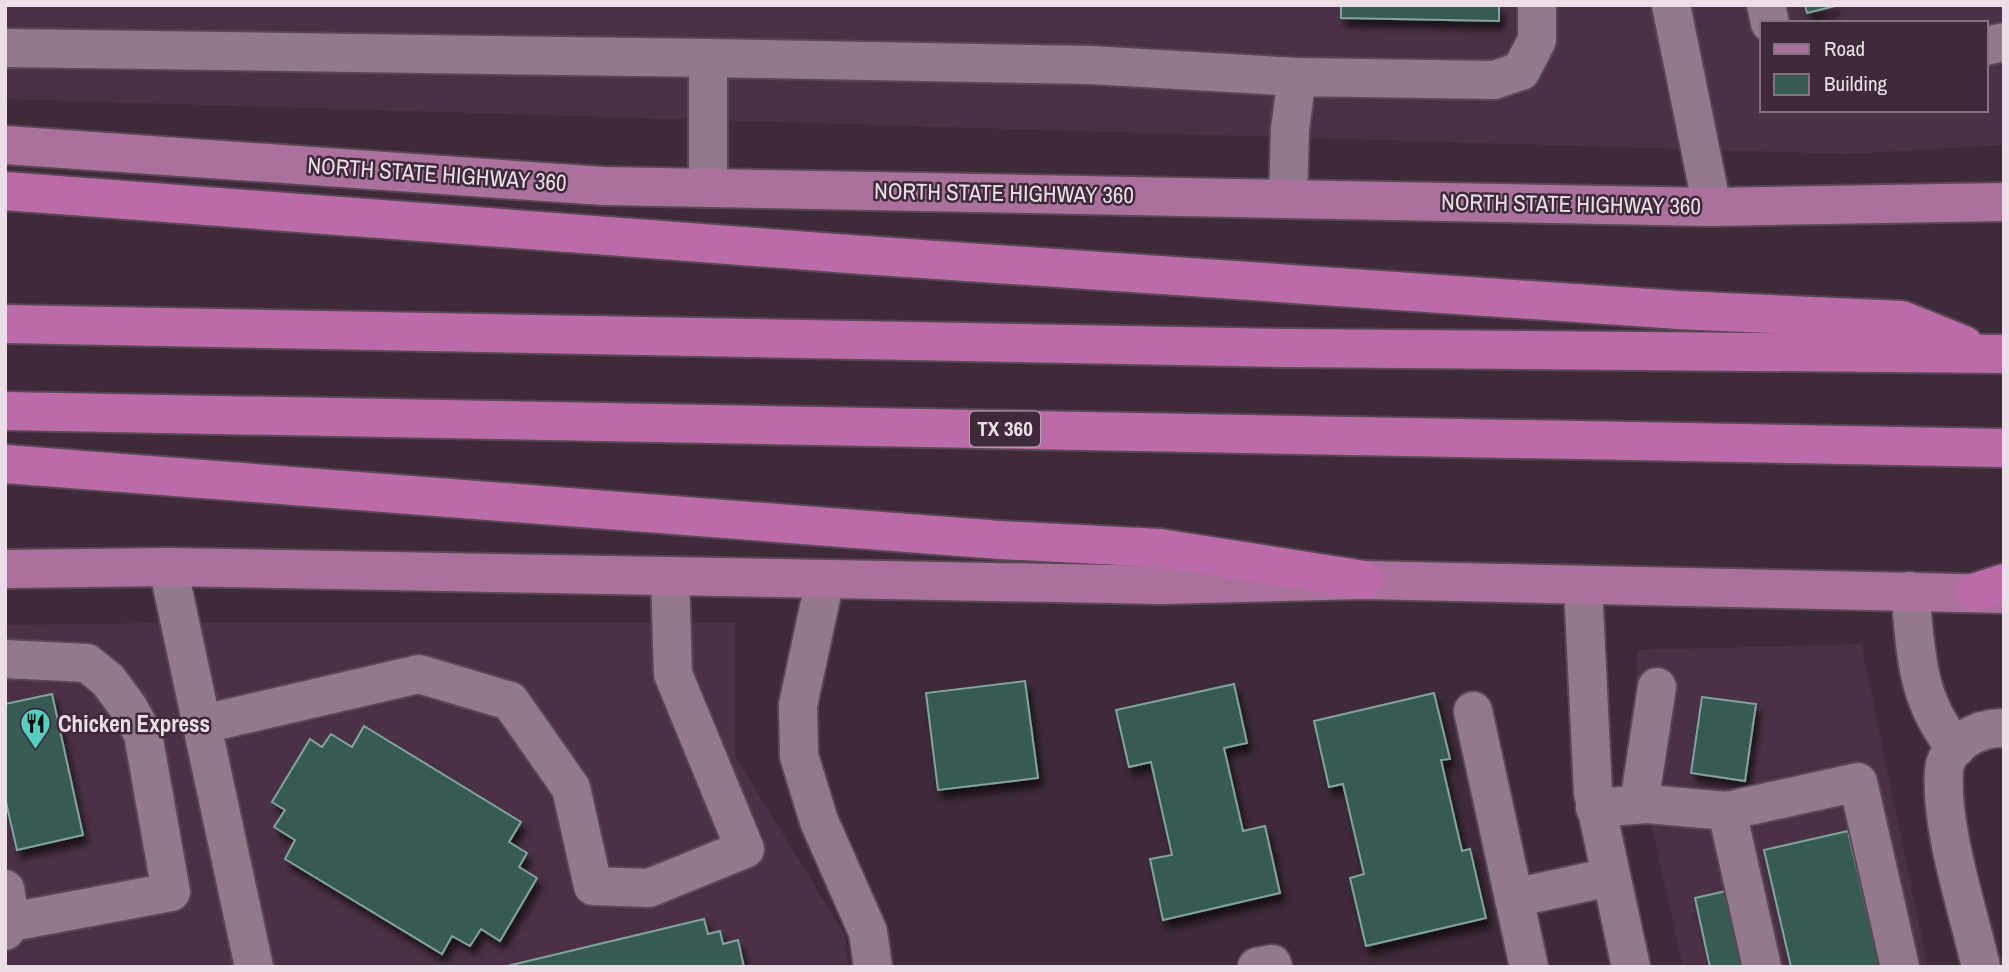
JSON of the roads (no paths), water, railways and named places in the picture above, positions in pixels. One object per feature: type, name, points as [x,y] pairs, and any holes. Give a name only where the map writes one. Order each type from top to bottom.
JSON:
[{"type":"highway","points":[[5,191],[836,253],[1679,310],[1902,320],[1994,353]]},
{"type":"highway","points":[[5,324],[1272,348],[1994,353]]},
{"type":"highway","name":"TX 360","points":[[5,411],[2004,448]]},
{"type":"highway","points":[[5,464],[1000,540],[1160,548],[1364,580]]},
{"type":"main road","name":"NORTH STATE HIGHWAY 360","points":[[5,145],[603,186],[1712,207],[2004,202]]},
{"type":"main road","points":[[5,569],[168,567],[1162,585],[1364,580],[1583,586],[1995,590]]},
{"type":"street","points":[[5,48],[1090,65],[1297,77],[1494,80],[1521,71],[1537,40],[1537,5]]},
{"type":"street","points":[[1671,5],[1712,207]]},
{"type":"street","points":[[708,58],[708,188]]},
{"type":"street","points":[[1288,199],[1290,129],[1297,77]]},
{"type":"street","points":[[168,567],[254,967]]},
{"type":"street","points":[[203,724],[419,674],[510,701],[571,788],[593,886],[649,888],[745,849],[673,674],[670,576]]},
{"type":"street","points":[[825,579],[798,705],[799,756],[819,821],[868,932],[873,967]]},
{"type":"street","points":[[1583,586],[1589,742],[1595,808],[1631,967]]},
{"type":"street","points":[[1910,591],[1920,683],[1937,725],[1956,748]]},
{"type":"street","points":[[5,659],[87,663],[108,680],[128,707],[143,734],[171,892],[7,914]]},
{"type":"street","points":[[1639,804],[1657,687]]},
{"type":"street","points":[[1473,711],[1529,967]]},
{"type":"street","points":[[1982,967],[1947,821],[1944,768],[1956,748],[1971,733],[2004,728]]},
{"type":"street","points":[[1595,808],[1639,804],[1727,811],[1858,782],[1900,967]]},
{"type":"street","points":[[1727,811],[1762,967]]},
{"type":"street","points":[[1514,898],[1610,877]]},
{"type":"street","points":[[1257,967],[1272,967]]},
{"type":"place","name":"Chicken Express","points":[[35,751]]}]
